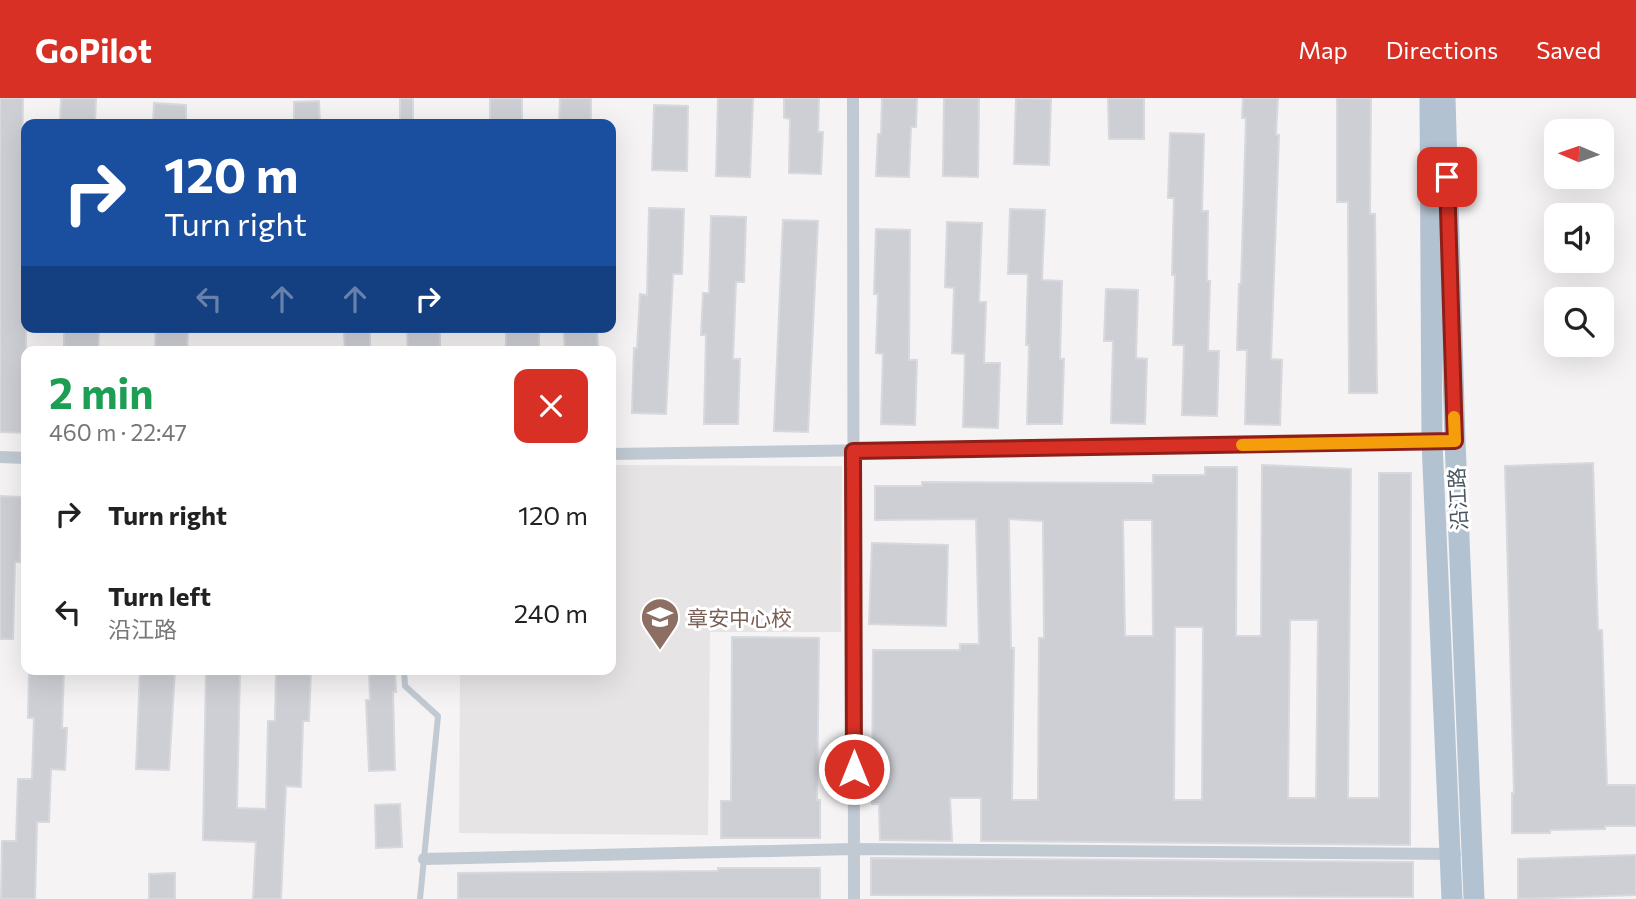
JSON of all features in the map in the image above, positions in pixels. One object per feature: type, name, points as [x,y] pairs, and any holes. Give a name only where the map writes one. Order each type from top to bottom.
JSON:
[{"type":"main road","name":"沿江路","points":[[1430,98],[1432,442],[1452,899]]},
{"type":"main road","name":"沿江路","points":[[1445,98],[1455,441],[1474,899]]},
{"type":"street","points":[[853,98],[854,899]]},
{"type":"street","points":[[616,454],[1455,441]]},
{"type":"street","points":[[0,457],[21,458]]},
{"type":"street","points":[[424,859],[854,849],[1473,854]]},
{"type":"lane","points":[[404,675],[405,686],[438,716],[420,899]]},
{"type":"shaded area","name":"章安中心校","points":[[616,465],[842,466],[841,632],[710,632],[708,835],[459,833],[460,675],[616,675]]},
{"type":"building","points":[[0,98],[23,98],[21,333],[26,333],[26,346],[21,346],[21,433],[0,432]]},
{"type":"building","points":[[61,98],[96,98],[95,119],[60,119]]},
{"type":"building","points":[[400,98],[413,98],[413,119],[400,119]]},
{"type":"building","points":[[490,98],[522,98],[522,119],[490,119]]},
{"type":"building","points":[[560,98],[591,98],[591,119],[559,119]]},
{"type":"building","points":[[718,98],[753,98],[750,177],[716,176]]},
{"type":"building","points":[[784,98],[819,98],[818,132],[823,132],[821,174],[789,173],[790,119],[784,118]]},
{"type":"building","points":[[882,98],[917,98],[916,127],[911,127],[909,177],[876,176]]},
{"type":"building","points":[[944,98],[979,98],[978,177],[943,176]]},
{"type":"building","points":[[1016,98],[1051,99],[1049,165],[1014,164]]},
{"type":"building","points":[[1108,98],[1144,98],[1144,139],[1109,139]]},
{"type":"building","points":[[1243,98],[1278,98],[1271,359],[1282,360],[1280,425],[1245,424],[1247,350],[1237,350],[1246,118],[1242,118]]},
{"type":"building","points":[[1337,98],[1371,98],[1370,214],[1375,214],[1377,393],[1349,393],[1348,202],[1337,202]]},
{"type":"building","points":[[319,101],[320,119],[294,119],[294,102]]},
{"type":"building","points":[[154,103],[186,105],[186,119],[153,119]]},
{"type":"building","points":[[654,105],[688,106],[687,171],[652,170]]},
{"type":"building","points":[[1170,133],[1204,134],[1202,211],[1208,211],[1208,351],[1219,351],[1217,416],[1182,415],[1184,345],[1173,345],[1174,198],[1168,198]]},
{"type":"building","points":[[649,208],[684,209],[682,274],[673,274],[666,414],[632,413],[634,348],[637,348],[640,294],[647,295]]},
{"type":"building","points":[[1010,209],[1045,210],[1042,280],[1062,281],[1062,424],[1027,424],[1028,274],[1008,274]]},
{"type":"building","points":[[711,216],[746,217],[744,282],[736,282],[733,359],[740,359],[738,424],[704,424],[706,335],[701,335],[703,293],[709,293]]},
{"type":"building","points":[[783,220],[818,221],[808,432],[774,431]]},
{"type":"building","points":[[947,222],[982,223],[979,302],[986,302],[984,363],[1000,363],[998,428],[963,427],[965,354],[952,353],[954,288],[945,287]]},
{"type":"building","points":[[876,229],[910,230],[909,360],[917,360],[915,425],[881,424],[883,354],[876,353]]},
{"type":"building","points":[[1106,289],[1138,290],[1136,358],[1147,359],[1145,424],[1111,423],[1113,341],[1104,341]]},
{"type":"building","points":[[64,333],[99,333],[98,346],[64,346]]},
{"type":"building","points":[[156,333],[188,333],[187,346],[155,346]]},
{"type":"building","points":[[344,333],[370,333],[370,346],[345,346]]},
{"type":"building","points":[[407,333],[440,333],[440,346],[408,346]]},
{"type":"building","points":[[506,333],[539,333],[539,346],[506,346]]},
{"type":"building","points":[[564,333],[597,333],[598,346],[565,346]]},
{"type":"building","points":[[1593,463],[1598,630],[1602,630],[1607,785],[1636,785],[1636,826],[1550,830],[1550,833],[1512,833],[1514,793],[1505,466]]},
{"type":"building","points":[[1262,465],[1351,469],[1348,798],[1379,798],[1379,473],[1411,473],[1410,845],[981,841],[981,798],[950,798],[952,841],[880,840],[879,804],[872,804],[873,650],[960,650],[960,644],[979,644],[976,519],[875,520],[875,486],[922,486],[922,482],[1153,483],[1153,475],[1205,475],[1205,467],[1237,467],[1236,636],[1261,636]],"holes":[[[1009,519],[1043,521],[1044,638],[1039,638],[1038,800],[1012,800],[1014,648],[1011,648]],[[1123,520],[1152,520],[1153,636],[1125,636]],[[1290,620],[1318,620],[1316,798],[1288,798]],[[1175,627],[1203,627],[1202,800],[1174,800]]]},
{"type":"building","points":[[0,496],[21,497],[20,562],[15,562],[13,639],[0,639]]},
{"type":"building","points":[[872,543],[948,545],[946,626],[869,624]]},
{"type":"building","points":[[732,637],[819,638],[817,800],[820,800],[820,838],[721,838],[721,801],[731,801]]},
{"type":"building","points":[[29,675],[64,675],[62,728],[67,728],[65,770],[51,769],[49,822],[37,822],[35,899],[1,899],[2,841],[16,841],[18,779],[32,779],[34,718],[28,718]]},
{"type":"building","points":[[140,675],[175,675],[169,770],[136,769]]},
{"type":"building","points":[[206,675],[240,675],[237,808],[266,809],[268,721],[275,721],[276,675],[311,675],[309,721],[303,721],[301,787],[286,786],[281,899],[253,899],[256,842],[203,840]]},
{"type":"building","points":[[369,675],[395,675],[396,692],[393,692],[395,770],[369,771],[366,700],[370,700]]},
{"type":"building","points":[[400,804],[402,847],[376,848],[375,805]]},
{"type":"building","points":[[1636,855],[1636,895],[1518,899],[1518,859]]},
{"type":"building","points":[[871,858],[1413,862],[1413,897],[871,895]]},
{"type":"building","points":[[718,868],[820,868],[820,899],[458,899],[458,873],[718,871]]},
{"type":"building","points":[[175,873],[175,899],[149,899],[149,874]]},
{"type":"slow traffic","points":[[1242,445],[1455,441],[1454,417]]},
{"type":"place","name":"章安中心校","points":[[660,651]]},
{"type":"route","points":[[854,769],[853,451],[1455,441],[1447,177]]}]
